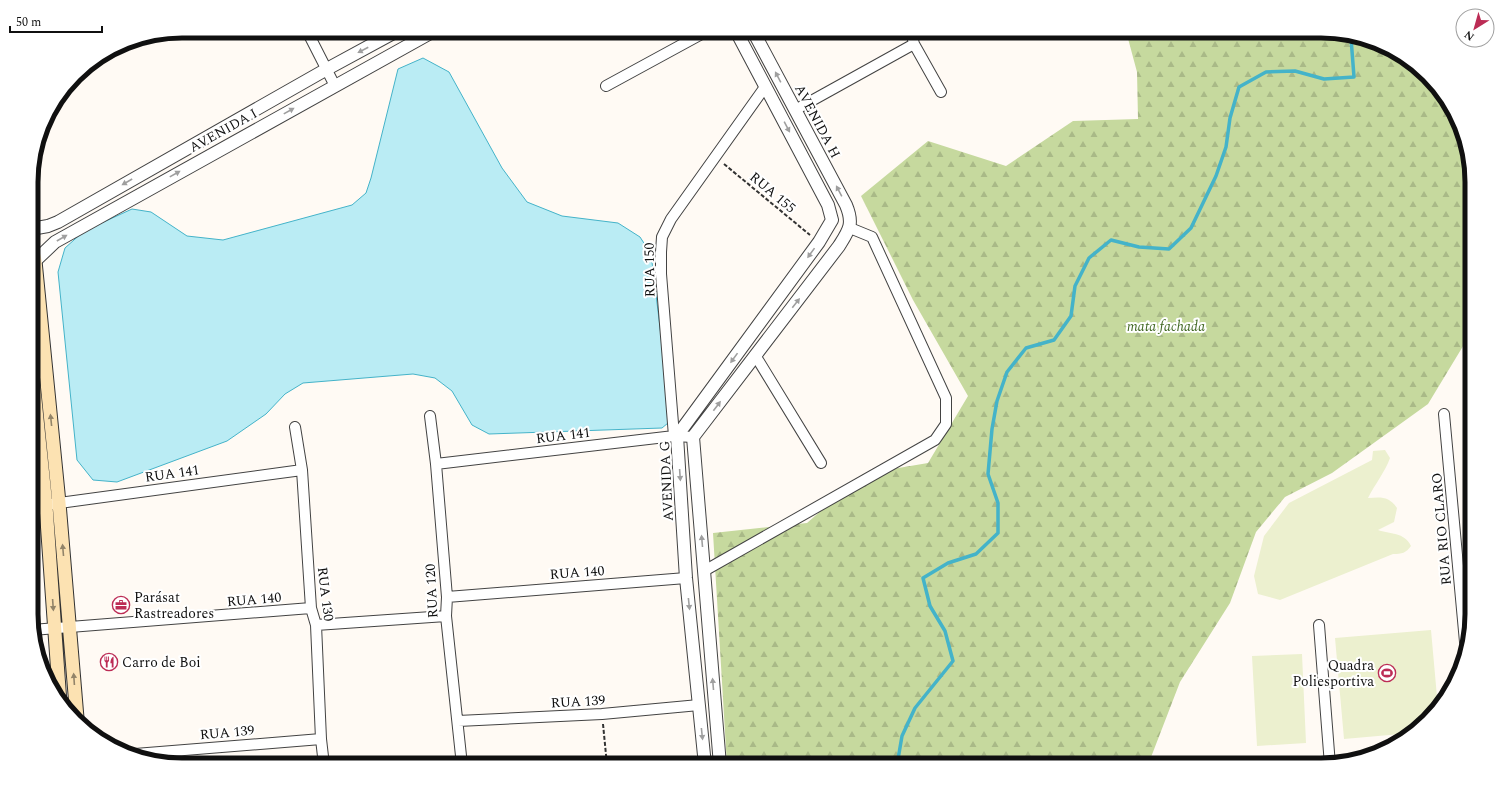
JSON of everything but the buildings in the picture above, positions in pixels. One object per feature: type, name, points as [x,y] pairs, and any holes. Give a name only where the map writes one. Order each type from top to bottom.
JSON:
[{"type":"main road","points":[[38,308],[59,503],[77,712]]},
{"type":"main road","points":[[38,429],[46,506],[59,689]]},
{"type":"street","points":[[311,38],[335,86]]},
{"type":"street","name":"AVENIDA I","points":[[38,228],[58,222],[384,38]]},
{"type":"street","name":"AVENIDA I","points":[[38,257],[55,242],[421,38]]},
{"type":"street","points":[[606,86],[694,38]]},
{"type":"street","points":[[704,571],[935,440],[946,424],[946,398],[872,237],[832,220],[828,205],[740,38]]},
{"type":"street","name":"AVENIDA H","points":[[757,38],[846,205],[850,215],[850,228]]},
{"type":"street","points":[[913,38],[914,44],[941,92]]},
{"type":"street","points":[[795,110],[914,44]]},
{"type":"street","name":"RUA 150","points":[[676,436],[661,274],[662,237],[671,219],[765,87]]},
{"type":"street","name":"AVENIDA G","points":[[705,758],[686,578],[676,436],[819,242],[832,220]]},
{"type":"street","points":[[693,437],[839,246],[850,228]]},
{"type":"street","points":[[755,355],[821,463]]},
{"type":"street","name":"RUA RIO CLARO","points":[[1444,414],[1464,632]]},
{"type":"street","name":"RUA 120","points":[[430,416],[436,464],[447,596],[446,616],[461,758]]},
{"type":"street","name":"RUA 130","points":[[295,427],[302,470],[311,608],[316,626],[323,758]]},
{"type":"street","name":"RUA 141","points":[[436,464],[676,436],[693,437]]},
{"type":"street","name":"AVENIDA G","points":[[693,437],[719,758]]},
{"type":"street","name":"RUA 141","points":[[46,506],[302,470]]},
{"type":"street","name":"RUA 140","points":[[447,596],[686,578]]},
{"type":"street","name":"RUA 140","points":[[39,630],[311,608]]},
{"type":"street","points":[[316,626],[446,616]]},
{"type":"street","points":[[1319,624],[1329,758]]},
{"type":"street","name":"RUA 139","points":[[458,721],[602,714],[699,705]]},
{"type":"street","name":"RUA 139","points":[[146,753],[322,739]]},
{"type":"path","name":"RUA 155","points":[[716,156],[819,242]]},
{"type":"path","points":[[602,714],[606,758]]},
{"type":"green space","name":"mata fachada","points":[[1128,38],[1340,39],[1376,49],[1393,57],[1409,68],[1423,80],[1446,110],[1454,127],[1464,163],[1465,343],[1428,404],[1332,473],[1285,497],[1256,532],[1230,603],[1180,682],[1151,758],[727,758],[713,533],[807,523],[863,474],[928,463],[968,396],[913,300],[861,196],[928,141],[1006,166],[1073,121],[1138,119],[1137,72]]},
{"type":"green space","points":[[1385,450],[1390,458],[1368,498],[1384,498],[1388,499],[1394,504],[1397,508],[1394,522],[1378,530],[1401,536],[1408,541],[1411,546],[1404,553],[1393,554],[1280,600],[1258,594],[1254,576],[1264,536],[1289,503],[1372,460],[1373,451]]},
{"type":"green space","name":"Quadra Poliesportiva","points":[[1431,630],[1437,699],[1423,716],[1401,734],[1344,739],[1335,638]]},
{"type":"green space","points":[[1302,654],[1306,743],[1257,746],[1252,656]]},
{"type":"water","points":[[423,58],[449,72],[502,168],[527,202],[562,216],[618,223],[640,237],[651,254],[671,417],[668,423],[662,428],[489,434],[472,425],[452,391],[435,378],[413,374],[303,383],[285,394],[266,414],[227,441],[117,482],[93,480],[77,460],[58,272],[65,248],[84,231],[132,209],[151,212],[187,236],[223,240],[352,205],[366,193],[398,69]]},
{"type":"water","points":[[38,477],[40,498],[38,500]]},
{"type":"waterway","points":[[898,758],[902,736],[915,708],[953,661],[945,631],[930,606],[923,578],[948,563],[976,554],[998,533],[998,503],[988,474],[992,429],[997,401],[1007,372],[1026,348],[1054,340],[1071,316],[1075,286],[1089,258],[1111,240],[1139,247],[1169,249],[1191,228],[1216,176],[1226,147],[1230,118],[1239,87],[1266,72],[1295,71],[1324,79],[1354,77],[1351,42]]},
{"type":"place","name":"Parásat Rastreadores","points":[[121,605]]},
{"type":"place","name":"Carro de Boi","points":[[109,662]]},
{"type":"place","name":"Quadra Poliesportiva","points":[[1387,673]]}]
